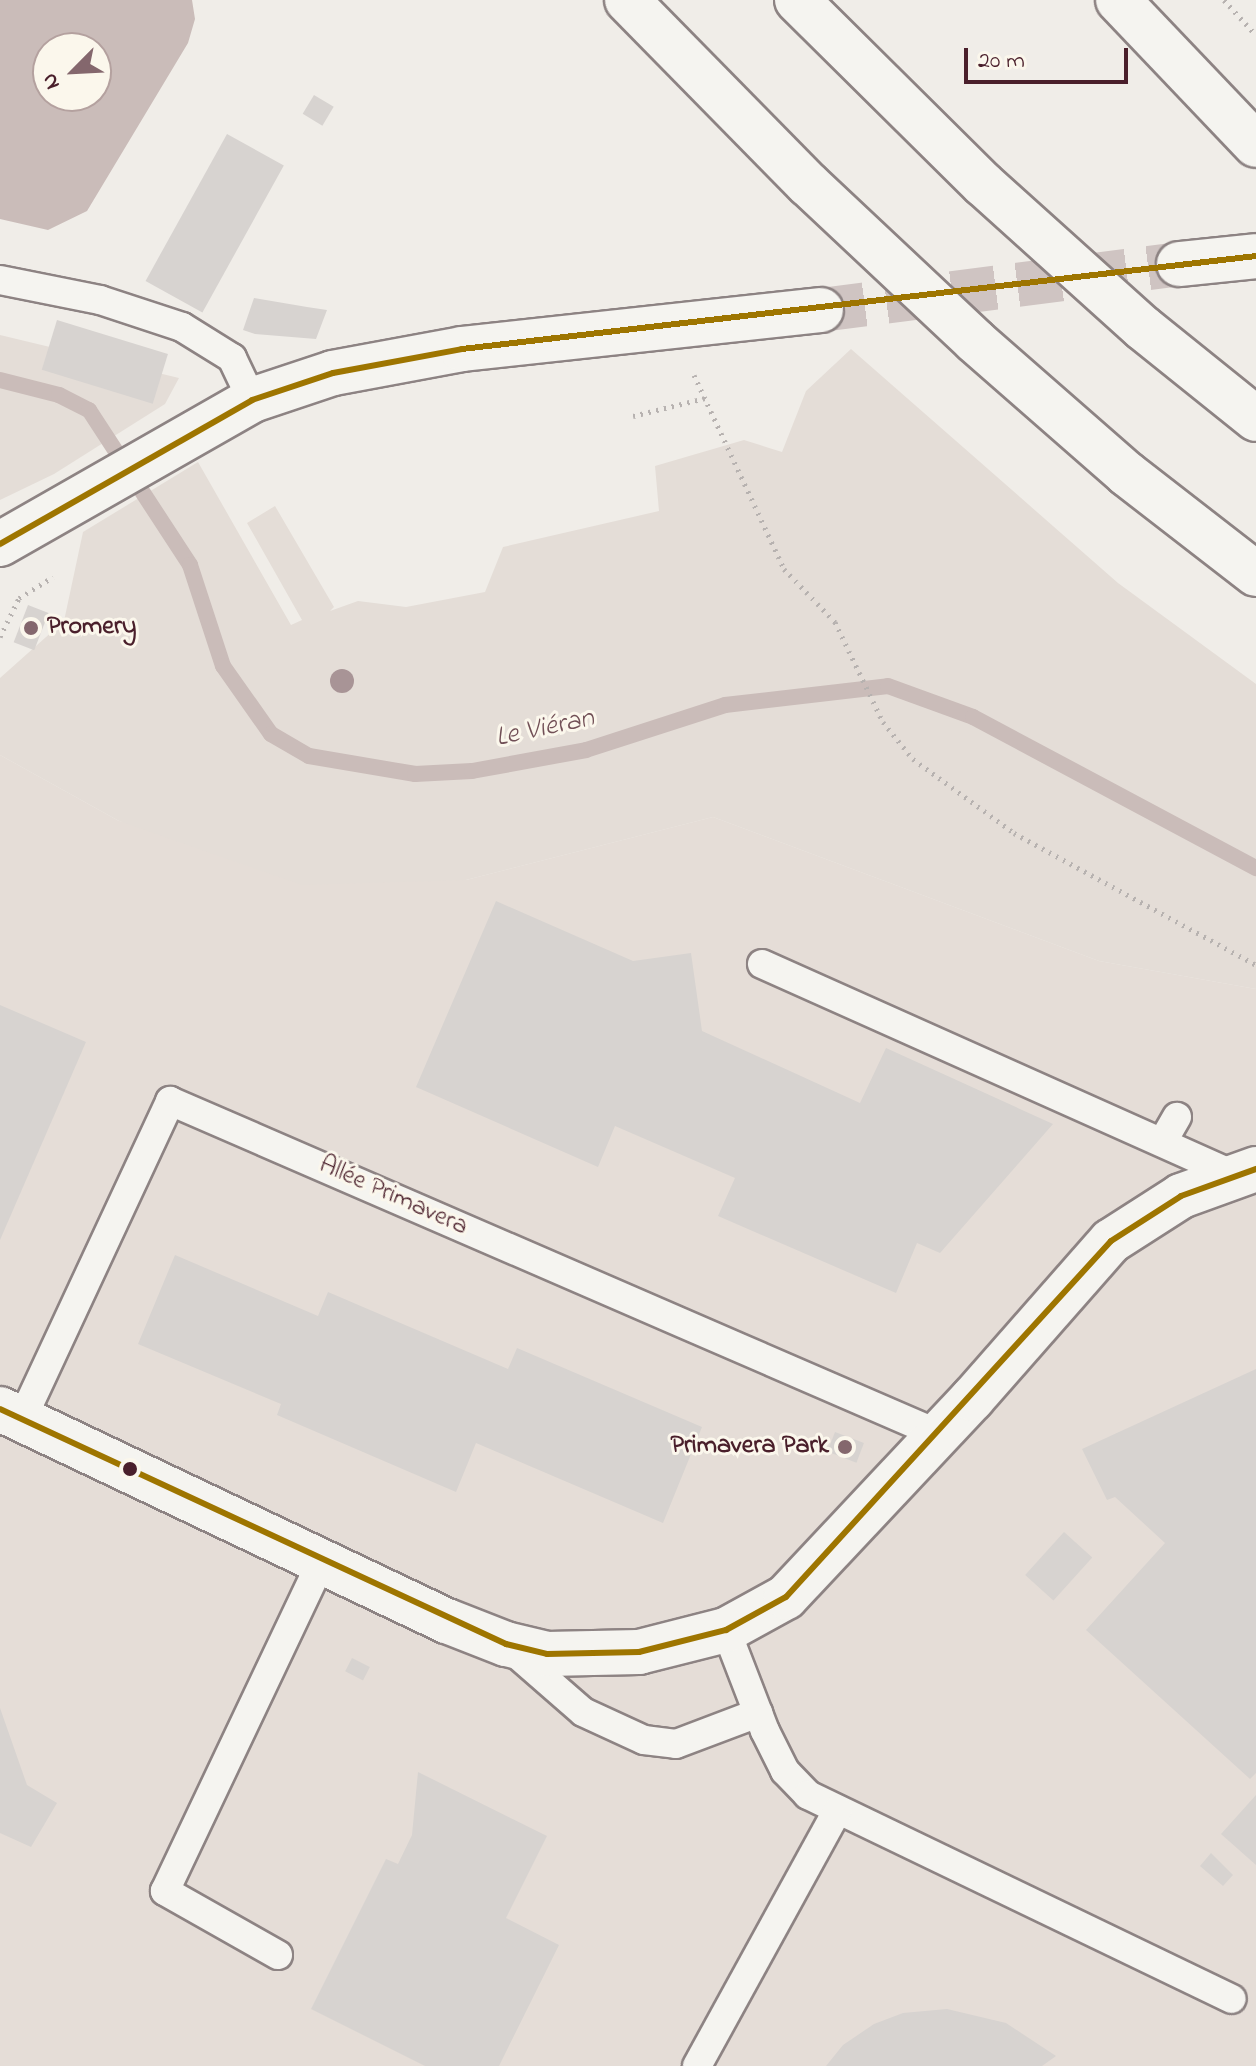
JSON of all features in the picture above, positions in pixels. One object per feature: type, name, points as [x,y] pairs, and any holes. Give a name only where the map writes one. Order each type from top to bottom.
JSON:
[{"type":"main road","points":[[627,0],[808,184],[975,341],[1127,474],[1256,574]]},
{"type":"main road","points":[[797,0],[983,184],[1143,328],[1256,419]]},
{"type":"main road","points":[[1118,0],[1256,145]]},
{"type":"main road","points":[[1179,264],[1256,256]]},
{"type":"main road","points":[[0,544],[170,443],[252,400],[333,373],[448,351],[821,310]]},
{"type":"main road","points":[[11,1414],[321,1562],[506,1644],[547,1654],[639,1652],[726,1630],[786,1597],[1111,1241],[1181,1196],[1245,1172]]},
{"type":"lane","points":[[0,280],[100,300],[182,327],[232,358],[252,400]]},
{"type":"lane","points":[[762,964],[1170,1129],[1245,1172]]},
{"type":"lane","name":"Allée Primavera","points":[[11,1414],[170,1101],[938,1434]]},
{"type":"lane","points":[[278,1955],[165,1891],[321,1562]]},
{"type":"lane","points":[[726,1630],[758,1713],[785,1771],[808,1795],[1231,1999]]},
{"type":"lane","points":[[506,1644],[583,1712],[644,1740],[676,1744],[758,1713]]},
{"type":"lane","points":[[697,2066],[838,1810]]},
{"type":"path","points":[[1224,0],[1256,35]]},
{"type":"path","points":[[691,367],[784,569],[835,622],[849,646],[877,712],[913,759],[1014,833],[1256,965]]},
{"type":"path","points":[[633,416],[705,398]]},
{"type":"path","points":[[0,637],[19,598],[56,575]]},
{"type":"shaded area","points":[[0,0],[192,0],[195,19],[188,43],[87,211],[48,230],[0,219]]},
{"type":"shaded area","points":[[0,335],[179,378],[165,404],[54,474],[0,500]]},
{"type":"shaded area","points":[[851,349],[1118,583],[1256,684],[1256,989],[1099,961],[713,817],[466,880],[302,885],[119,821],[0,755],[0,678],[64,621],[83,532],[198,462],[291,625],[302,620],[247,523],[275,506],[334,607],[330,611],[358,601],[406,607],[485,592],[503,547],[659,511],[655,466],[744,440],[782,452],[806,391]]},
{"type":"shaded area","points":[[0,755],[119,821],[466,880],[713,817],[1099,961],[1256,989],[1256,2066],[0,2066]]},
{"type":"building","points":[[314,95],[334,107],[322,126],[303,114]]},
{"type":"building","points":[[227,134],[284,166],[202,312],[146,281]]},
{"type":"building","points":[[254,298],[327,310],[316,339],[255,334],[243,330]]},
{"type":"building","points":[[57,320],[168,354],[153,404],[42,370]]},
{"type":"building","name":"Promery","points":[[28,605],[49,613],[34,650],[14,642]]},
{"type":"building","points":[[496,901],[633,961],[691,953],[702,1031],[860,1103],[886,1048],[1053,1124],[940,1253],[917,1243],[896,1293],[718,1216],[735,1178],[615,1126],[598,1167],[416,1087]]},
{"type":"building","points":[[0,1005],[86,1042],[0,1240]]},
{"type":"building","points":[[175,1255],[318,1316],[328,1292],[508,1369],[517,1348],[702,1427],[663,1523],[476,1443],[456,1492],[277,1415],[281,1404],[138,1344]]},
{"type":"building","points":[[1256,1369],[1256,1773],[1250,1779],[1086,1630],[1165,1543],[1115,1497],[1107,1500],[1082,1449]]},
{"type":"building","name":"Primavera Park","points":[[835,1432],[864,1443],[856,1463],[827,1452]]},
{"type":"building","points":[[1064,1532],[1092,1557],[1053,1601],[1025,1575]]},
{"type":"building","points":[[352,1658],[370,1667],[363,1680],[345,1671]]},
{"type":"building","points":[[0,1708],[27,1785],[57,1803],[31,1847],[0,1833]]},
{"type":"building","points":[[418,1772],[547,1836],[506,1918],[559,1945],[499,2066],[425,2066],[311,2009],[386,1859],[398,1864],[412,1835]]},
{"type":"building","points":[[1256,1795],[1256,1865],[1221,1834]]},
{"type":"building","points":[[1211,1853],[1233,1875],[1223,1886],[1200,1866]]},
{"type":"building","points":[[947,2009],[1006,2023],[1056,2056],[1042,2066],[826,2066],[843,2045],[874,2024],[903,2013]]},
{"type":"waterway","name":"Le Viéran","points":[[0,380],[59,395],[89,410],[190,565],[223,666],[271,734],[309,756],[415,774],[472,771],[586,750],[725,705],[888,686],[973,717],[1256,868]]},
{"type":"tunnel","points":[[821,310],[1179,264]]},
{"type":"transit line","points":[[0,544],[252,400],[333,373],[462,349],[1256,256]]},
{"type":"transit line","points":[[0,1409],[506,1644],[547,1654],[639,1652],[726,1630],[786,1597],[1111,1241],[1181,1196],[1256,1169]]},
{"type":"place","name":"Promery","points":[[31,628]]},
{"type":"place","name":"Primavera Park","points":[[845,1447]]}]
